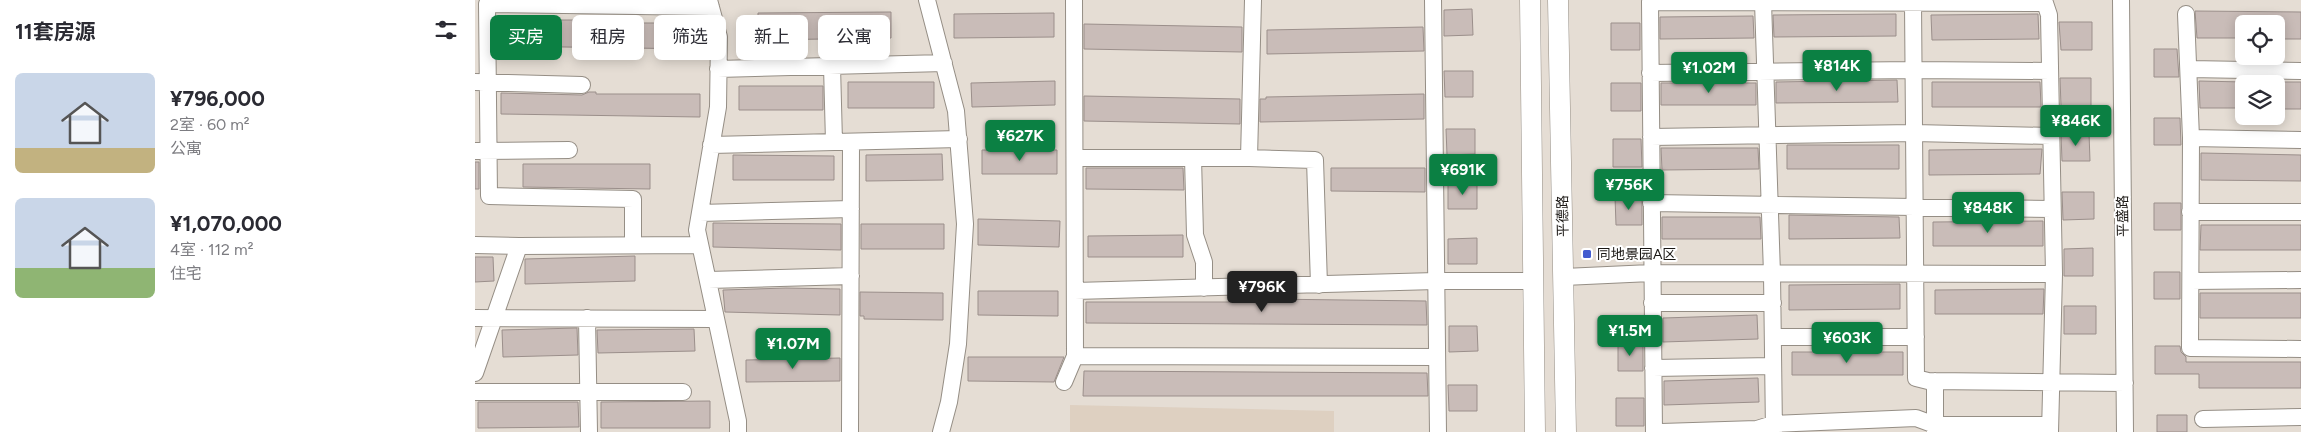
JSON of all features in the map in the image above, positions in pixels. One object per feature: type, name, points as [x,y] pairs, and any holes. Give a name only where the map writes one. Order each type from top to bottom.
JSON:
[{"type":"main road","points":[[1530,0],[1535,432]]},
{"type":"main road","name":"平德路","points":[[1558,0],[1566,432]]},
{"type":"street","points":[[927,0],[956,111],[965,224],[959,324],[949,402],[941,432]]},
{"type":"street","points":[[1064,382],[1075,356],[1074,0]]},
{"type":"street","points":[[1249,158],[1253,0]]},
{"type":"street","points":[[1433,0],[1438,432]]},
{"type":"street","name":"平盛路","points":[[2121,0],[2125,432]]},
{"type":"street","points":[[1654,432],[1651,273],[1650,2],[2045,3],[2049,15],[2054,274],[2050,429],[1935,429],[1916,418],[1757,429],[1661,432]]},
{"type":"street","points":[[1763,2],[1766,135],[1773,274],[1773,428]]},
{"type":"street","points":[[1913,3],[1916,378],[1935,381],[2125,383]]},
{"type":"street","points":[[633,245],[633,199],[489,196],[482,151],[481,82],[487,4],[710,4],[719,37],[718,107],[697,230],[738,421],[738,432]]},
{"type":"street","points":[[2186,14],[2190,69],[2191,138],[2190,348],[2301,349]]},
{"type":"street","points":[[718,69],[944,62]]},
{"type":"street","points":[[832,66],[834,142]]},
{"type":"street","points":[[2190,69],[2301,71]]},
{"type":"street","points":[[1651,73],[1913,70],[2050,72]]},
{"type":"street","points":[[481,82],[582,85]]},
{"type":"street","points":[[1651,137],[1914,133],[2051,136]]},
{"type":"street","points":[[2191,138],[2301,140]]},
{"type":"street","points":[[711,145],[959,140]]},
{"type":"street","points":[[850,432],[851,142]]},
{"type":"street","points":[[482,151],[569,150]]},
{"type":"street","points":[[1075,158],[1315,160],[1319,285]]},
{"type":"street","points":[[1193,158],[1195,235],[1204,262],[1204,288]]},
{"type":"street","points":[[1651,203],[2052,209]]},
{"type":"street","points":[[700,213],[851,209]]},
{"type":"street","points":[[2190,212],[2301,212]]},
{"type":"street","points":[[475,246],[700,245]]},
{"type":"street","points":[[475,373],[519,246]]},
{"type":"street","points":[[1564,277],[1651,273],[2054,274]]},
{"type":"street","points":[[707,280],[851,276]]},
{"type":"street","points":[[2191,282],[2301,280]]},
{"type":"street","points":[[1075,292],[1437,282],[1533,282]]},
{"type":"street","points":[[1652,302],[1773,303]]},
{"type":"street","points":[[475,318],[716,319]]},
{"type":"street","points":[[587,318],[589,432]]},
{"type":"street","points":[[1773,337],[1916,337]]},
{"type":"street","points":[[1075,356],[1437,356]]},
{"type":"street","points":[[1653,368],[1773,366]]},
{"type":"street","points":[[1935,381],[1935,429]]},
{"type":"street","points":[[475,392],[683,392]]},
{"type":"street","points":[[2203,420],[2301,417]]},
{"type":"shaded area","points":[[1070,405],[1334,411],[1334,432],[1070,432]]},
{"type":"building","points":[[1472,9],[1473,35],[1444,36],[1444,10]]},
{"type":"building","points":[[2195,11],[2301,12],[2301,39],[2285,39],[2285,15],[2235,15],[2235,38],[2197,38]]},
{"type":"building","points":[[891,12],[891,38],[890,15],[818,15],[818,39],[808,39],[808,15],[758,15],[758,13]]},
{"type":"building","points":[[1054,13],[1054,37],[954,38],[954,14]]},
{"type":"building","points":[[1896,14],[1896,36],[1774,37],[1773,15]]},
{"type":"building","points":[[2038,14],[2039,39],[1932,40],[1931,15]]},
{"type":"building","points":[[1753,16],[1754,38],[1660,39],[1660,17]]},
{"type":"building","points":[[562,20],[572,20],[572,47],[562,47]]},
{"type":"building","points":[[2059,22],[2092,22],[2092,50],[2061,50]]},
{"type":"building","points":[[644,23],[654,23],[654,48],[644,48]]},
{"type":"building","points":[[1611,23],[1640,23],[1640,50],[1611,50]]},
{"type":"building","points":[[1084,24],[1242,27],[1242,52],[1084,49]]},
{"type":"building","points":[[1423,27],[1424,51],[1267,54],[1267,30]]},
{"type":"building","points":[[2154,49],[2177,49],[2179,77],[2154,77]]},
{"type":"building","points":[[1444,71],[1473,71],[1473,97],[1445,97]]},
{"type":"building","points":[[2060,78],[2091,78],[2091,106],[2061,106]]},
{"type":"building","points":[[1897,80],[1898,102],[1776,103],[1776,82]]},
{"type":"building","points":[[1055,81],[1055,105],[972,107],[971,83]]},
{"type":"building","points":[[2199,81],[2235,82],[2235,108],[2200,108]]},
{"type":"building","points":[[848,82],[934,82],[934,108],[848,108]]},
{"type":"building","points":[[1932,82],[2040,82],[2041,107],[1932,107]]},
{"type":"building","points":[[2285,82],[2301,82],[2301,109],[2285,109]]},
{"type":"building","points":[[1611,83],[1641,83],[1641,111],[1611,111]]},
{"type":"building","points":[[1661,83],[1756,83],[1756,105],[1661,105]]},
{"type":"building","points":[[739,86],[823,86],[823,110],[739,110]]},
{"type":"building","points":[[596,92],[596,94],[700,94],[700,117],[501,114],[501,93],[582,95]]},
{"type":"building","points":[[1424,94],[1424,119],[1260,122],[1260,99],[1266,99],[1266,97]]},
{"type":"building","points":[[1084,96],[1240,99],[1240,124],[1084,121]]},
{"type":"building","points":[[2154,118],[2180,118],[2181,145],[2154,145]]},
{"type":"building","points":[[1446,129],[1475,129],[1475,154],[1447,155]]},
{"type":"building","points":[[2089,133],[2090,161],[2062,161],[2061,134]]},
{"type":"building","points":[[1613,139],[1641,139],[1642,167],[1613,167]]},
{"type":"building","points":[[1787,145],[1899,145],[1899,169],[1787,169]]},
{"type":"building","points":[[1661,148],[1758,148],[1759,169],[1662,170]]},
{"type":"building","points":[[2042,149],[2040,174],[1929,175],[1929,150]]},
{"type":"building","points":[[982,150],[1057,150],[1057,174],[982,174]]},
{"type":"building","points":[[2201,153],[2301,155],[2301,181],[2201,180]]},
{"type":"building","points":[[942,154],[943,180],[866,181],[866,155]]},
{"type":"building","points":[[733,155],[834,156],[834,180],[733,180]]},
{"type":"building","points":[[475,162],[479,162],[479,189],[475,189]]},
{"type":"building","points":[[523,164],[650,164],[650,189],[523,187]]},
{"type":"building","points":[[1086,168],[1183,168],[1184,190],[1086,189]]},
{"type":"building","points":[[1331,168],[1425,168],[1425,192],[1331,191]]},
{"type":"building","points":[[1477,183],[1477,209],[1448,209],[1448,184]]},
{"type":"building","points":[[2062,192],[2094,192],[2094,219],[2063,220]]},
{"type":"building","points":[[1615,197],[1642,197],[1642,225],[1616,225]]},
{"type":"building","points":[[2154,203],[2181,203],[2181,230],[2154,230]]},
{"type":"building","points":[[1789,215],[1899,217],[1900,238],[1789,239]]},
{"type":"building","points":[[1662,217],[1760,217],[1761,239],[1662,239]]},
{"type":"building","points":[[978,219],[1060,221],[1059,247],[978,245]]},
{"type":"building","points":[[2043,221],[2043,246],[1933,246],[1933,222]]},
{"type":"building","points":[[713,223],[841,224],[841,250],[713,247]]},
{"type":"building","points":[[861,224],[944,224],[944,249],[861,249]]},
{"type":"building","points":[[2201,225],[2301,225],[2301,250],[2200,250]]},
{"type":"building","points":[[1183,235],[1183,257],[1088,257],[1088,236]]},
{"type":"building","points":[[1477,238],[1477,264],[1448,264],[1448,239]]},
{"type":"building","points":[[2093,248],[2093,276],[2064,276],[2064,249]]},
{"type":"building","points":[[635,256],[635,281],[525,284],[525,259]]},
{"type":"building","points":[[475,257],[493,257],[494,281],[475,282]]},
{"type":"building","points":[[2154,272],[2180,272],[2180,299],[2154,299]]},
{"type":"building","points":[[1900,284],[1900,309],[1789,310],[1789,285]]},
{"type":"building","points":[[840,289],[840,315],[725,312],[723,290]]},
{"type":"building","points":[[2044,289],[2043,314],[1935,314],[1935,290]]},
{"type":"building","points":[[978,291],[1058,291],[1058,316],[978,315]]},
{"type":"building","points":[[860,292],[943,293],[943,320],[864,319],[864,316],[860,316]]},
{"type":"building","points":[[2200,293],[2301,293],[2301,318],[2200,318]]},
{"type":"building","points":[[1266,299],[1426,301],[1427,325],[1086,323],[1086,302],[1266,302]]},
{"type":"building","points":[[2064,306],[2096,306],[2096,334],[2064,334]]},
{"type":"building","points":[[1757,315],[1758,339],[1663,342],[1663,318]]},
{"type":"building","points":[[1449,326],[1477,326],[1478,351],[1449,352]]},
{"type":"building","points":[[577,328],[578,355],[503,357],[502,330]]},
{"type":"building","points":[[694,329],[695,351],[598,353],[597,330]]},
{"type":"building","points":[[1618,343],[1643,343],[1643,371],[1618,371]]},
{"type":"building","points":[[2155,346],[2180,346],[2181,352],[2186,357],[2186,362],[2301,362],[2301,388],[2199,388],[2199,374],[2155,374]]},
{"type":"building","points":[[1792,352],[1903,352],[1903,375],[1792,375]]},
{"type":"building","points":[[968,357],[1064,357],[1054,382],[968,381]]},
{"type":"building","points":[[840,358],[840,381],[746,382],[746,360]]},
{"type":"building","points":[[1084,371],[1427,373],[1428,396],[1083,396]]},
{"type":"building","points":[[1758,378],[1759,402],[1664,405],[1664,381]]},
{"type":"building","points":[[1448,385],[1477,385],[1477,411],[1449,411]]},
{"type":"building","points":[[1616,398],[1644,398],[1644,426],[1616,426]]},
{"type":"building","points":[[710,401],[710,428],[601,428],[601,402]]},
{"type":"building","points":[[478,402],[578,402],[579,427],[478,428]]},
{"type":"building","points":[[2157,415],[2187,415],[2187,432],[2157,432]]},
{"type":"place","name":"同地景园A区","points":[[1587,254]]}]
